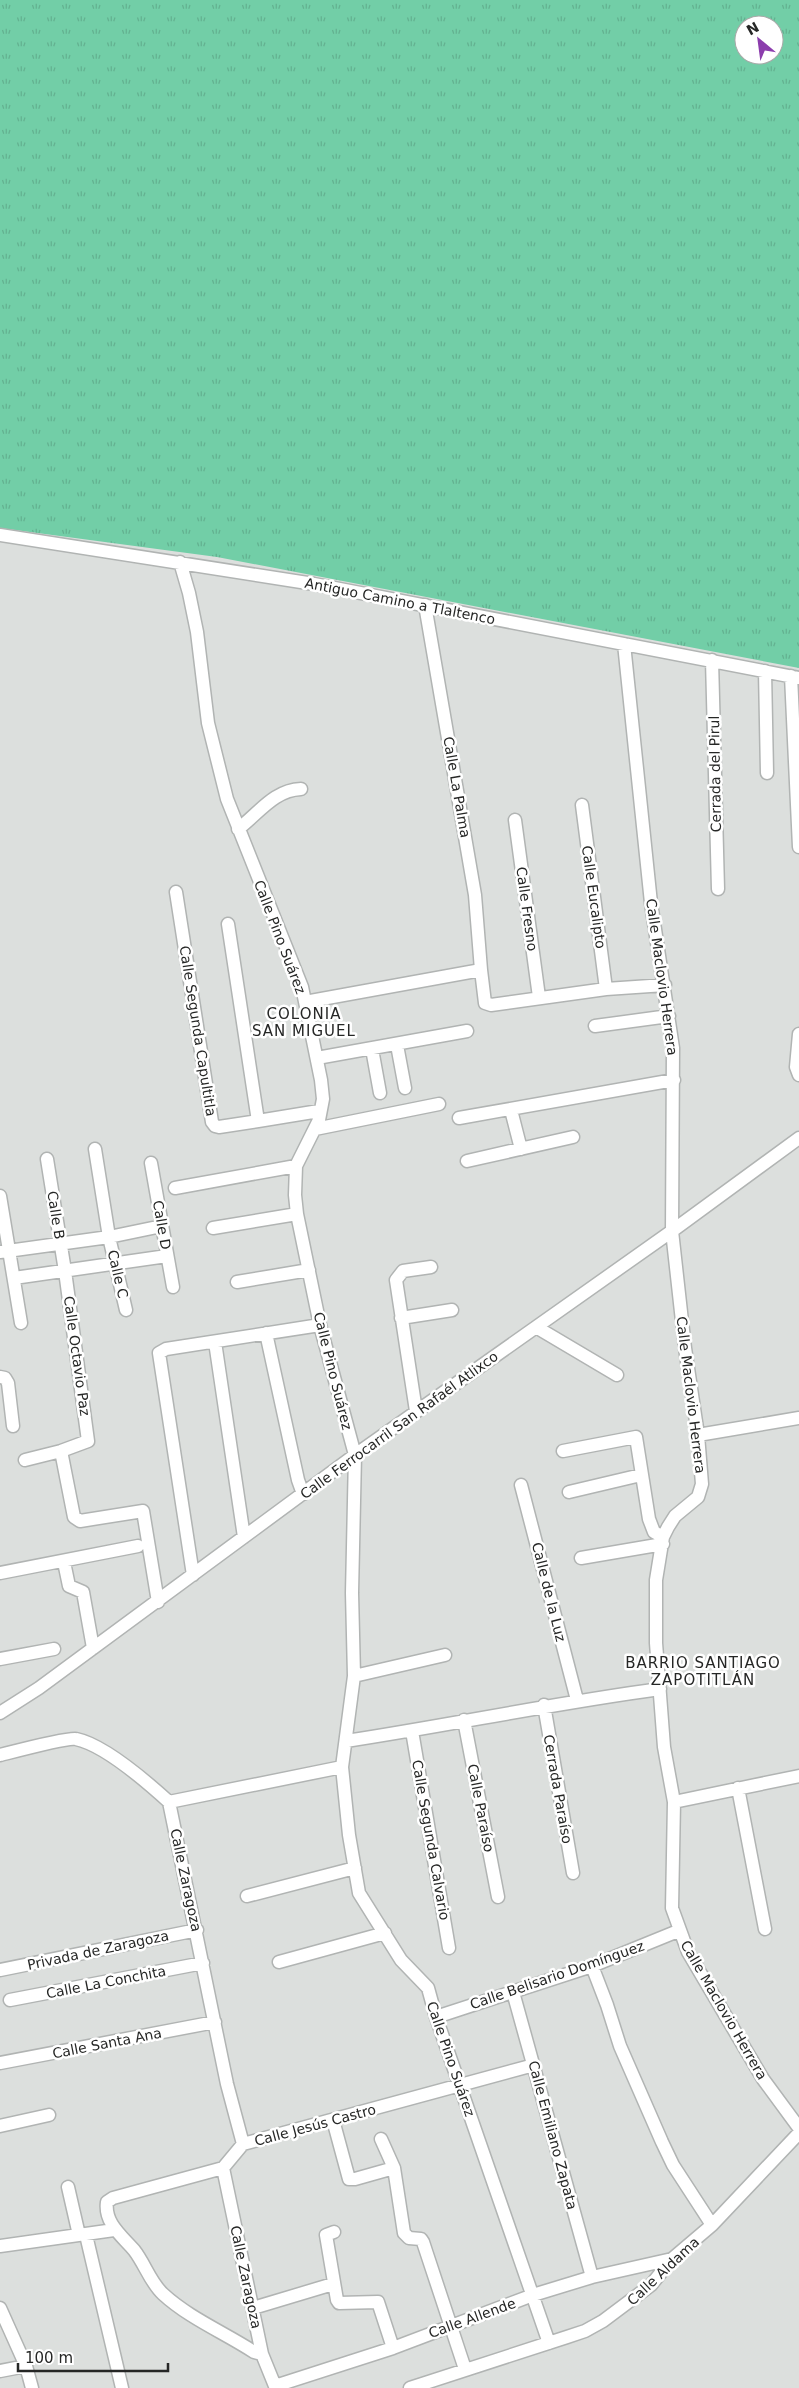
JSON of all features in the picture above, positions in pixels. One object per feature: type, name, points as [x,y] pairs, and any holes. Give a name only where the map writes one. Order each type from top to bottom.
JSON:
[{"type":"street","name":"Antiguo Camino a Tlaltenco","points":[[0,535],[180,562],[425,605],[795,677]]},
{"type":"street","name":"Calle Pino Suárez","points":[[180,562],[197,632],[208,723],[227,799],[302,987],[318,1058],[323,1098],[315,1129],[296,1166],[296,1214],[320,1325],[355,1455],[352,1593],[354,1676],[342,1767],[349,1835],[359,1894],[401,1960],[428,1988],[436,2018],[549,2343]]},
{"type":"street","name":"Calle La Palma","points":[[425,605],[475,896],[485,1003],[491,1005],[539,997]]},
{"type":"street","name":"Calle Maclovio Herrera","points":[[624,644],[651,903],[669,1016],[674,1080],[672,1231],[685,1348],[698,1435],[702,1484],[698,1497],[675,1516],[663,1541],[656,1580],[655,1609],[664,1747],[674,1802],[672,1908],[678,1931],[688,1952],[763,2079],[799,2128]]},
{"type":"street","name":"Cerrada del Pirul","points":[[712,660],[718,889]]},
{"type":"street","points":[[765,671],[767,773]]},
{"type":"street","points":[[795,677],[799,847]]},
{"type":"street","points":[[238,829],[277,795],[290,789],[302,789]]},
{"type":"street","name":"Calle Eucalipto","points":[[582,804],[606,989]]},
{"type":"street","name":"Calle Fresno","points":[[515,820],[539,997]]},
{"type":"street","name":"Calle Segunda Capultitla","points":[[176,892],[214,1126],[220,1127],[320,1112]]},
{"type":"street","points":[[228,924],[258,1121]]},
{"type":"street","points":[[305,1002],[481,970]]},
{"type":"street","points":[[539,997],[606,989],[664,985]]},
{"type":"street","points":[[595,1026],[669,1016]]},
{"type":"street","points":[[318,1058],[467,1031]]},
{"type":"street","points":[[798,1074],[799,1034]]},
{"type":"street","points":[[397,1045],[405,1088]]},
{"type":"street","points":[[372,1049],[380,1093]]},
{"type":"street","points":[[459,1118],[674,1080]]},
{"type":"street","points":[[315,1129],[439,1104]]},
{"type":"street","points":[[511,1110],[520,1149]]},
{"type":"street","points":[[466,1161],[573,1136]]},
{"type":"street","name":"Calle Ferrocarril San Rafaél Atlixco","points":[[0,1713],[39,1688],[355,1455],[672,1231],[799,1138]]},
{"type":"street","name":"Calle C","points":[[95,1149],[109,1237],[126,1310]]},
{"type":"street","name":"Calle B","points":[[47,1159],[65,1271]]},
{"type":"street","name":"Calle D","points":[[151,1162],[173,1287]]},
{"type":"street","points":[[175,1188],[296,1166]]},
{"type":"street","points":[[0,1196],[5,1251],[14,1278],[21,1323]]},
{"type":"street","points":[[213,1228],[296,1214]]},
{"type":"street","points":[[5,1251],[60,1242],[109,1237],[162,1226]]},
{"type":"street","points":[[14,1278],[116,1265],[167,1256]]},
{"type":"street","points":[[416,1412],[396,1280],[398,1274],[403,1271],[431,1267]]},
{"type":"street","points":[[237,1282],[309,1270]]},
{"type":"street","name":"Calle Octavio Paz","points":[[61,1451],[88,1441],[65,1271]]},
{"type":"street","points":[[401,1318],[452,1310]]},
{"type":"street","points":[[192,1576],[158,1360],[159,1353],[166,1349],[320,1325]]},
{"type":"street","points":[[536,1327],[617,1375]]},
{"type":"street","points":[[266,1333],[298,1480],[303,1494]]},
{"type":"street","points":[[215,1342],[244,1538]]},
{"type":"street","points":[[0,1377],[5,1378],[8,1383],[13,1426]]},
{"type":"street","points":[[698,1435],[799,1418]]},
{"type":"street","points":[[563,1451],[636,1438],[651,1525],[654,1532],[663,1541]]},
{"type":"street","points":[[25,1460],[61,1451],[74,1518],[80,1521],[143,1511],[158,1602]]},
{"type":"street","points":[[569,1492],[641,1475]]},
{"type":"street","name":"Calle de la Luz","points":[[521,1485],[576,1700]]},
{"type":"street","points":[[581,1558],[663,1541]]},
{"type":"street","points":[[0,1573],[138,1546]]},
{"type":"street","points":[[64,1562],[69,1586],[83,1592],[93,1648]]},
{"type":"street","points":[[0,1659],[54,1649]]},
{"type":"street","points":[[354,1676],[445,1655]]},
{"type":"street","points":[[346,1741],[412,1731],[544,1705],[660,1689]]},
{"type":"street","name":"Cerrada Paraíso","points":[[544,1705],[573,1873]]},
{"type":"street","name":"Calle Paraíso","points":[[464,1720],[498,1897]]},
{"type":"street","name":"Calle Segunda Calvario","points":[[412,1731],[450,1948]]},
{"type":"street","points":[[0,1755],[75,1738],[114,1759],[143,1779],[169,1802],[342,1767]]},
{"type":"street","points":[[674,1802],[799,1776]]},
{"type":"street","points":[[738,1788],[765,1929]]},
{"type":"street","name":"Calle Zaragoza","points":[[169,1802],[215,2022],[243,2144]]},
{"type":"street","points":[[247,1896],[354,1868]]},
{"type":"street","name":"Privada de Zaragoza","points":[[0,1970],[197,1930]]},
{"type":"street","name":"Calle Belisario Domínguez","points":[[436,2018],[592,1966],[678,1931]]},
{"type":"street","points":[[279,1962],[385,1933]]},
{"type":"street","name":"Calle La Conchita","points":[[10,2000],[203,1963]]},
{"type":"street","points":[[592,1966],[620,2046],[662,2142],[673,2165],[712,2225]]},
{"type":"street","name":"Calle Emiliano Zapata","points":[[513,1992],[592,2278]]},
{"type":"street","name":"Calle Santa Ana","points":[[0,2064],[215,2022]]},
{"type":"street","name":"Calle Jesús Castro","points":[[223,2168],[243,2144],[534,2065]]},
{"type":"street","points":[[0,2126],[49,2116]]},
{"type":"street","points":[[333,2120],[349,2179],[355,2180],[394,2168]]},
{"type":"street","name":"Calle Aldama","points":[[410,2388],[585,2331],[627,2305],[651,2285],[672,2259],[712,2225],[799,2133]]},
{"type":"street","points":[[381,2139],[394,2168],[404,2233],[409,2238],[421,2239],[423,2242],[465,2369]]},
{"type":"street","points":[[223,2168],[113,2198],[107,2202],[106,2208],[114,2230],[134,2250],[156,2286],[164,2295],[209,2325],[254,2352],[262,2354]]},
{"type":"street","name":"Calle Zaragoza","points":[[223,2168],[262,2354],[275,2386]]},
{"type":"street","points":[[68,2186],[122,2388]]},
{"type":"street","points":[[0,2246],[114,2230]]},
{"type":"street","points":[[334,2232],[326,2235],[333,2284],[339,2303],[378,2302],[393,2348]]},
{"type":"street","name":"Calle Allende","points":[[275,2386],[393,2348],[533,2296],[592,2278],[672,2259]]},
{"type":"street","points":[[253,2308],[333,2284]]},
{"type":"street","points":[[0,2308],[26,2366],[32,2388]]},
{"type":"street","points":[[0,2371],[26,2366]]},
{"type":"green space","points":[[0,0],[799,0],[799,668],[217,557],[0,528]]},
{"type":"district","name":"COLONIA SAN MIGUEL","points":[[304,1022]]},
{"type":"district","name":"BARRIO SANTIAGO ZAPOTITLÁN","points":[[703,1672]]}]
